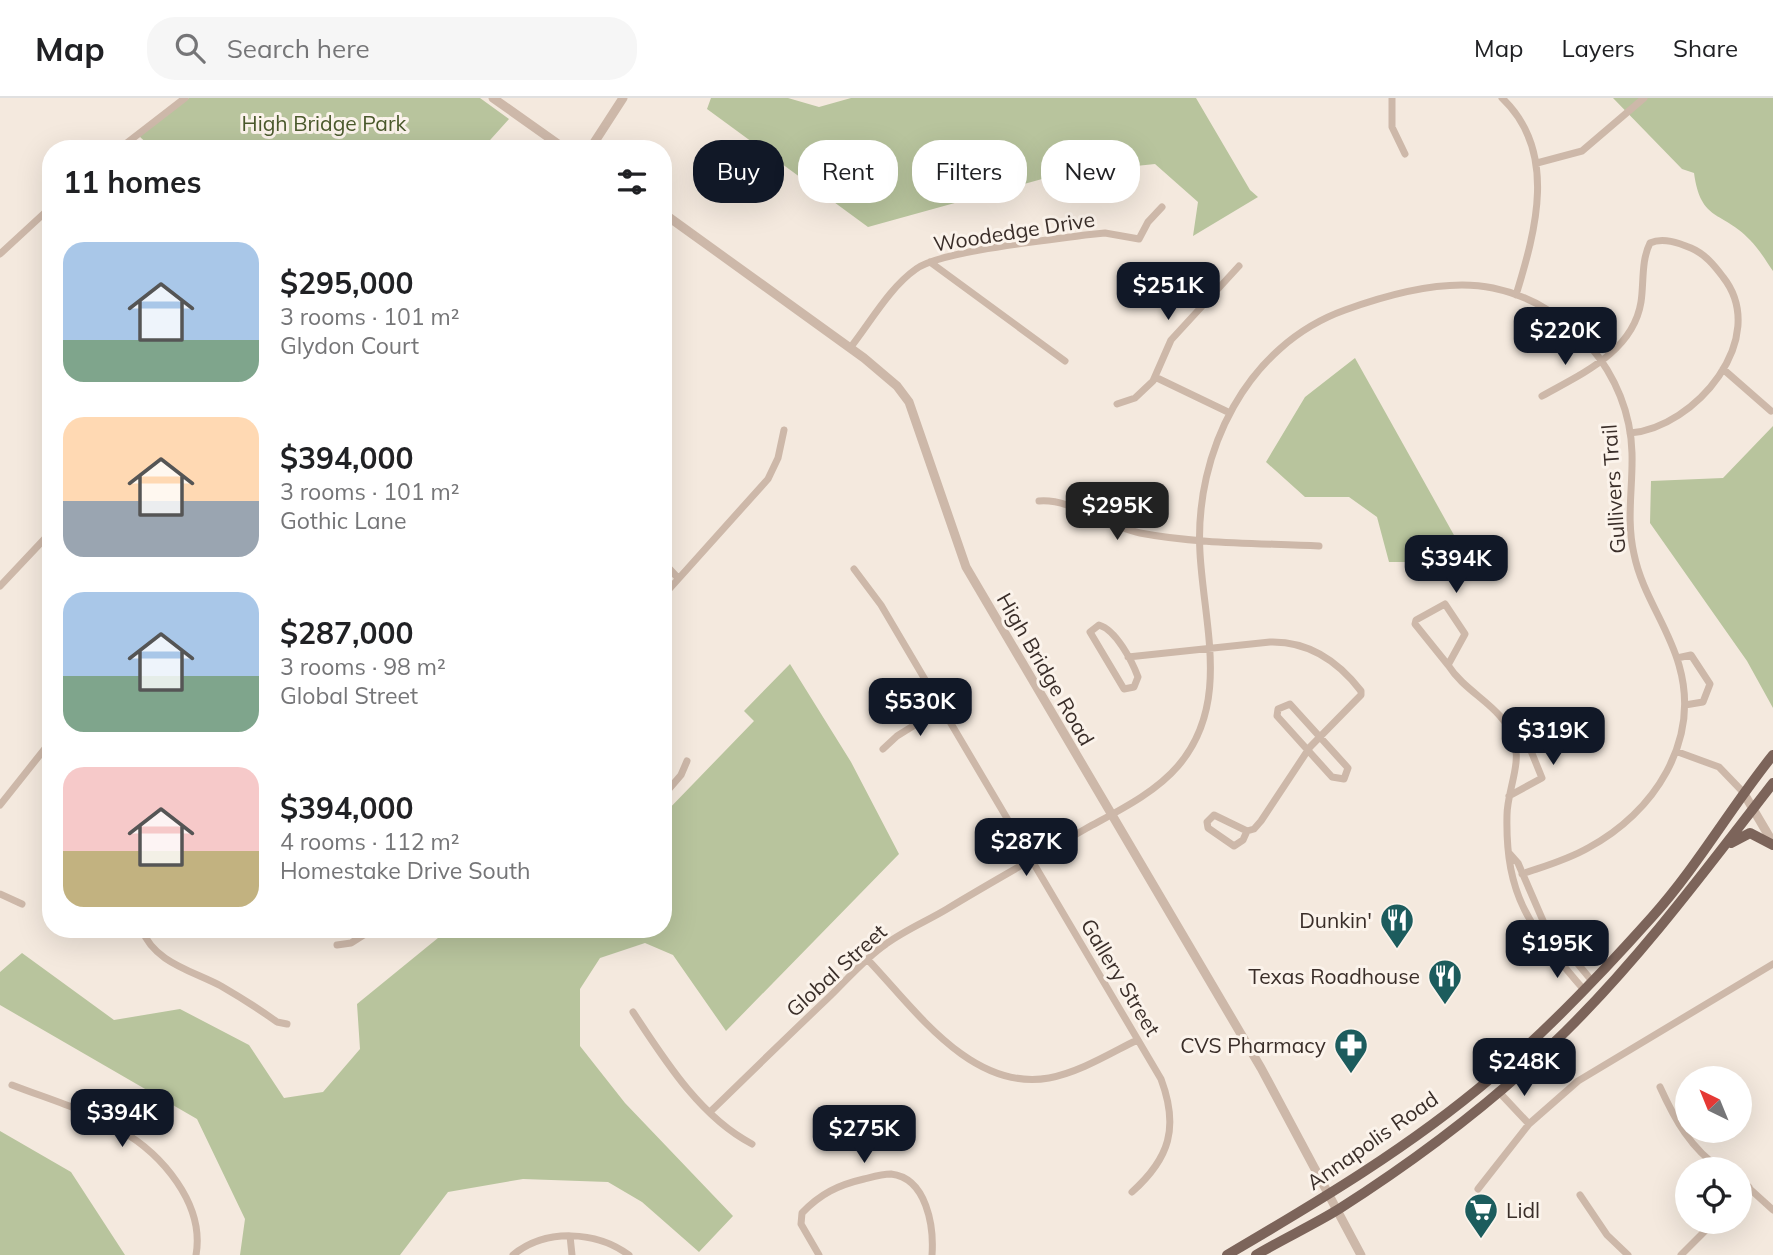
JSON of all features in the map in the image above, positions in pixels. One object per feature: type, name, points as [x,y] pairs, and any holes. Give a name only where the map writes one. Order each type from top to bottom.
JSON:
[{"type":"main road","name":"Annapolis Road","points":[[1227,1255],[1330,1195],[1396,1151],[1492,1078],[1588,986],[1654,914],[1773,755]]},
{"type":"main road","name":"Annapolis Road","points":[[1256,1255],[1337,1210],[1411,1160],[1498,1091],[1565,1032],[1662,925],[1773,783]]},
{"type":"main road","points":[[1720,851],[1739,836],[1750,833],[1773,844]]},
{"type":"street","points":[[131,140],[185,98]]},
{"type":"street","points":[[493,98],[552,140]]},
{"type":"street","points":[[596,140],[623,98]]},
{"type":"street","points":[[1392,98],[1392,127],[1405,155]]},
{"type":"street","points":[[1502,98],[1526,126],[1537,163],[1533,230],[1516,295]]},
{"type":"street","points":[[1537,163],[1582,151],[1644,98]]},
{"type":"street","name":"Woodedge Drive","points":[[850,348],[909,274],[930,262],[1086,234],[1105,233],[1139,239],[1148,222],[1162,206]]},
{"type":"street","points":[[0,254],[42,215]]},
{"type":"street","name":"High Bridge Road","points":[[672,219],[850,348],[882,373],[909,402],[966,567],[1261,1068],[1361,1255]]},
{"type":"street","points":[[1542,396],[1602,361],[1628,335],[1637,318],[1647,247],[1653,241],[1667,241],[1703,255],[1733,291],[1739,310],[1739,328],[1723,369],[1709,387],[1667,422],[1654,430],[1630,433]]},
{"type":"street","points":[[930,262],[1065,361]]},
{"type":"street","points":[[1117,404],[1135,398],[1155,377],[1171,340],[1239,266]]},
{"type":"street","name":"Gullivers Trail","points":[[1112,814],[1171,774],[1195,743],[1209,702],[1210,648],[1200,539],[1207,478],[1230,413],[1247,384],[1280,347],[1310,325],[1340,312],[1446,286],[1488,287],[1516,295],[1545,309],[1572,328],[1602,361],[1619,394],[1630,433],[1628,514],[1633,550],[1641,582],[1677,658],[1685,705],[1678,752],[1651,796],[1621,825],[1582,852],[1522,874]]},
{"type":"street","points":[[1723,369],[1771,411]]},
{"type":"street","points":[[1155,377],[1230,413]]},
{"type":"street","points":[[672,585],[768,479],[778,458],[783,430]]},
{"type":"street","points":[[1038,501],[1060,502],[1128,530],[1200,539],[1319,546]]},
{"type":"street","points":[[0,586],[42,542]]},
{"type":"street","name":"Gallery Street","points":[[854,569],[870,586],[1161,1079],[1169,1101],[1171,1125],[1160,1161],[1132,1192]]},
{"type":"street","points":[[672,572],[678,578]]},
{"type":"street","points":[[1448,665],[1465,634],[1445,604],[1416,620],[1415,624],[1463,685],[1504,719],[1516,746],[1507,814],[1510,854],[1507,865],[1522,909],[1538,936],[1588,986]]},
{"type":"street","points":[[1104,626],[1128,657],[1138,677],[1137,685],[1130,690],[1124,689],[1091,629],[1104,626]]},
{"type":"street","points":[[1128,657],[1282,642],[1302,646],[1326,657],[1361,692],[1307,750],[1254,829],[1247,831],[1214,815],[1206,822],[1208,828],[1234,846],[1243,840],[1247,831]]},
{"type":"street","points":[[1677,658],[1690,655],[1695,658],[1710,684],[1703,702],[1685,705]]},
{"type":"street","points":[[1290,704],[1320,735],[1348,768],[1344,779],[1332,777],[1307,750],[1277,716],[1278,709],[1290,704]]},
{"type":"street","points":[[883,749],[897,736],[943,708]]},
{"type":"street","points":[[1510,796],[1542,778],[1529,746],[1525,743],[1516,746]]},
{"type":"street","points":[[0,805],[42,752]]},
{"type":"street","points":[[1678,752],[1718,767],[1743,792],[1773,844]]},
{"type":"street","points":[[672,786],[681,775],[687,761]]},
{"type":"street","name":"Global Street","points":[[710,1111],[890,941],[1112,814]]},
{"type":"street","points":[[1510,854],[1544,923],[1588,986]]},
{"type":"street","points":[[0,894],[22,904]]},
{"type":"street","points":[[148,938],[156,951],[173,963],[220,986],[277,1022],[288,1024]]},
{"type":"street","points":[[337,945],[351,943],[359,938]]},
{"type":"street","points":[[868,960],[953,1047],[976,1063],[1001,1073],[1028,1080],[1049,1078],[1084,1066],[1138,1040]]},
{"type":"street","points":[[1478,1189],[1529,1124],[1578,1080],[1773,964]]},
{"type":"street","points":[[633,1012],[679,1078],[710,1111],[752,1144]]},
{"type":"street","points":[[12,1085],[120,1130],[162,1165],[179,1185],[196,1218],[199,1238],[196,1255]]},
{"type":"street","points":[[1660,1087],[1686,1136],[1705,1157]]},
{"type":"street","points":[[1498,1091],[1529,1124]]},
{"type":"street","points":[[819,1255],[801,1224],[802,1213],[826,1192],[844,1184],[890,1174],[909,1184],[926,1204],[932,1255]]},
{"type":"street","points":[[1752,1190],[1773,1210]]},
{"type":"street","points":[[1580,1195],[1607,1235],[1628,1255]]},
{"type":"street","points":[[1681,1255],[1702,1234]]},
{"type":"street","points":[[513,1255],[538,1241],[570,1236],[603,1240],[629,1255]]},
{"type":"street","points":[[570,1236],[572,1255]]},
{"type":"green space","name":"High Bridge Park","points":[[189,98],[480,98],[509,119],[490,140],[143,140],[139,136]]},
{"type":"green space","points":[[711,98],[788,98],[819,107],[851,98],[1196,98],[1250,190],[1258,197],[1193,236],[1198,202],[1155,164],[1140,166],[1140,140],[1041,140],[1041,179],[1027,183],[1027,140],[912,140],[912,203],[955,203],[868,227],[835,203],[898,203],[898,140],[798,140],[798,176],[784,165],[784,140],[749,140],[707,109]]},
{"type":"green space","points":[[1613,98],[1773,98],[1773,271],[1750,240],[1707,208],[1697,189],[1694,173],[1682,169]]},
{"type":"green space","points":[[1355,358],[1469,562],[1389,562],[1377,517],[1349,497],[1305,497],[1266,462],[1305,397]]},
{"type":"green space","points":[[1773,426],[1773,708],[1747,661],[1650,523],[1651,481],[1723,478]]},
{"type":"green space","points":[[790,664],[851,762],[899,854],[726,1031],[673,955],[645,943],[600,958],[580,989],[580,1046],[625,1103],[733,1216],[699,1252],[642,1202],[608,1182],[523,1179],[448,1192],[400,1255],[240,1255],[245,1219],[197,1119],[0,1005],[0,972],[22,953],[114,1020],[180,1009],[249,1045],[284,1098],[323,1092],[360,1049],[357,1004],[438,938],[672,938],[672,806],[754,721],[744,711]]},
{"type":"green space","points":[[0,1131],[71,1172],[125,1255],[0,1255]]},
{"type":"place","name":"Dunkin'","points":[[1397,950]]},
{"type":"place","name":"Texas Roadhouse","points":[[1445,1006]]},
{"type":"place","name":"CVS Pharmacy","points":[[1351,1075]]},
{"type":"place","name":"Lidl","points":[[1481,1240]]}]
